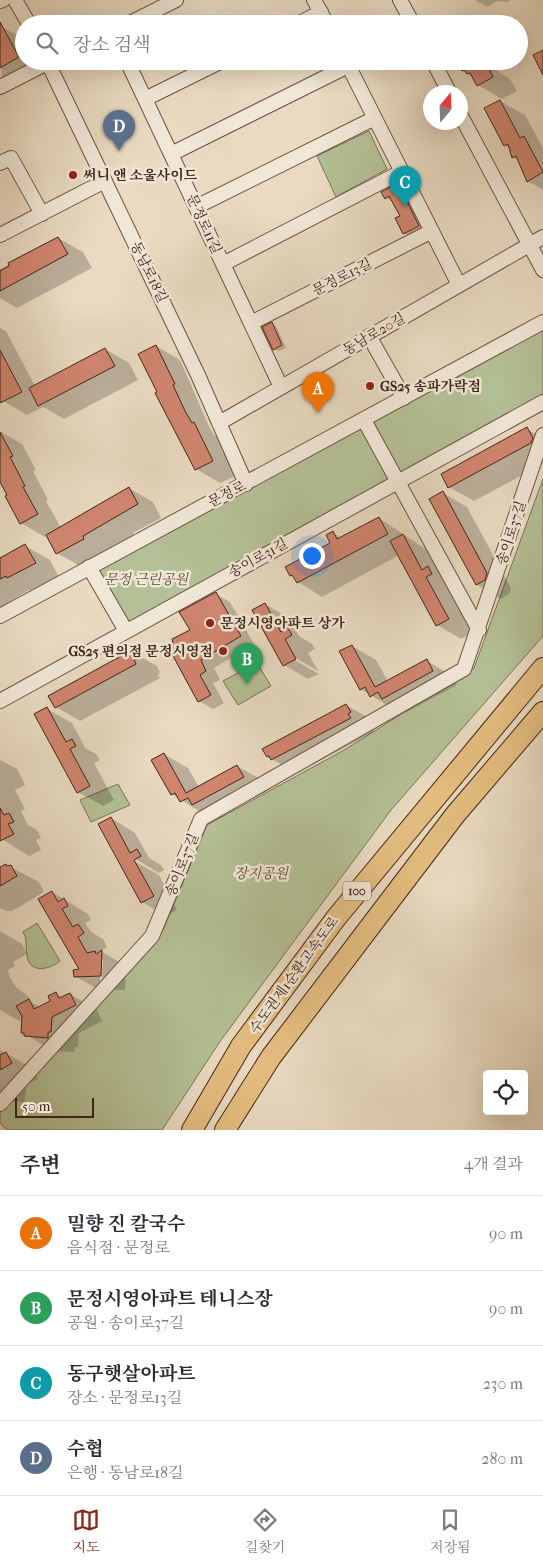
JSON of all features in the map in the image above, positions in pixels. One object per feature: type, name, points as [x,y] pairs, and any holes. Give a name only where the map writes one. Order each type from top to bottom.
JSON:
[{"type":"highway","name":"수도권제1순환고속도로","points":[[192,1130],[241,1046],[336,918],[543,668]]},
{"type":"highway","name":"100","points":[[225,1130],[271,1057],[455,815],[543,712]]},
{"type":"street","points":[[15,0],[24,15]]},
{"type":"street","points":[[146,15],[176,0]]},
{"type":"street","points":[[400,0],[408,15]]},
{"type":"street","points":[[0,87],[33,70]]},
{"type":"street","name":"동남로18길","points":[[53,70],[246,484]]},
{"type":"street","name":"문정로11길","points":[[131,70],[282,387]]},
{"type":"street","points":[[145,100],[204,70]]},
{"type":"street","points":[[171,154],[333,70]]},
{"type":"street","points":[[351,70],[459,284]]},
{"type":"street","points":[[438,70],[445,85]]},
{"type":"street","points":[[196,207],[375,118]]},
{"type":"street","points":[[468,129],[543,270]]},
{"type":"street","points":[[0,164],[11,158],[42,214]]},
{"type":"street","points":[[223,264],[401,172]]},
{"type":"street","points":[[0,235],[105,181]]},
{"type":"street","name":"문정로13길","points":[[251,322],[432,231]]},
{"type":"street","name":"동남로20길","points":[[218,423],[543,237]]},
{"type":"street","name":"문정로","points":[[0,616],[543,322]]},
{"type":"street","points":[[370,336],[404,398]]},
{"type":"street","name":"송이로31길","points":[[0,701],[543,402]]},
{"type":"street","points":[[364,420],[479,630]]},
{"type":"street","name":"송이로37길","points":[[0,1104],[152,936],[201,819],[464,670],[543,435]]},
{"type":"street","points":[[89,567],[126,630]]},
{"type":"green space","points":[[369,131],[387,169],[336,197],[317,156]]},
{"type":"green space","name":"문정 근린공원","points":[[543,327],[543,398],[128,627],[94,570]]},
{"type":"green space","name":"장지공원","points":[[543,479],[543,636],[391,810],[221,1040],[162,1130],[7,1130],[0,1123],[0,1113],[154,945],[164,928],[207,825],[346,749],[474,668]]},
{"type":"green space","points":[[257,663],[271,686],[238,705],[223,681]]},
{"type":"green space","points":[[118,784],[130,805],[91,822],[80,800]]},
{"type":"green space","points":[[37,923],[60,961],[50,967],[40,969],[35,968],[29,961],[23,932]]},
{"type":"building","points":[[0,22],[15,50],[15,59],[0,68]]},
{"type":"building","points":[[543,50],[543,75],[533,55]]},
{"type":"building","points":[[464,70],[490,70],[493,77],[477,86],[470,73],[467,74]]},
{"type":"building","points":[[500,100],[520,138],[524,136],[543,172],[527,182],[516,156],[512,158],[508,144],[504,146],[484,108]]},
{"type":"building","points":[[398,183],[419,226],[403,234],[395,218],[400,216],[389,196],[385,199],[381,192]]},
{"type":"building","points":[[58,237],[68,254],[0,291],[0,271],[9,266],[8,263]]},
{"type":"building","points":[[272,322],[282,345],[273,350],[262,327]]},
{"type":"building","points":[[156,345],[175,384],[173,385],[185,411],[192,423],[194,422],[213,461],[195,470],[155,393],[157,392],[138,354]]},
{"type":"building","points":[[105,348],[115,366],[38,406],[29,388]]},
{"type":"building","points":[[0,350],[22,392],[0,403]]},
{"type":"building","points":[[527,427],[533,438],[531,443],[448,488],[441,474]]},
{"type":"building","points":[[0,432],[13,456],[10,457],[25,486],[23,487],[38,514],[20,524],[5,496],[7,495],[0,482]]},
{"type":"building","points":[[129,487],[138,504],[83,536],[84,539],[56,554],[46,535]]},
{"type":"building","points":[[443,491],[487,573],[485,580],[476,585],[429,499]]},
{"type":"building","points":[[379,517],[388,534],[297,583],[292,575],[290,576],[285,567],[330,543],[326,535],[333,531],[337,539]]},
{"type":"building","points":[[403,534],[422,570],[428,566],[432,574],[426,577],[449,619],[436,626],[390,541]]},
{"type":"building","points":[[25,544],[36,563],[7,578],[6,576],[0,579],[0,558]]},
{"type":"building","points":[[216,592],[241,636],[201,660],[206,671],[200,675],[211,695],[198,702],[167,645],[173,642],[172,639],[190,630],[179,612]]},
{"type":"building","points":[[265,603],[281,632],[288,628],[292,635],[285,639],[296,659],[283,666],[252,610]]},
{"type":"building","points":[[352,645],[375,687],[427,659],[433,671],[382,699],[378,692],[370,697],[365,687],[360,690],[339,651]]},
{"type":"building","points":[[132,650],[137,659],[134,660],[136,664],[55,708],[48,696]]},
{"type":"building","points":[[346,704],[351,712],[348,714],[351,718],[271,760],[262,749]]},
{"type":"building","points":[[47,707],[66,742],[72,739],[76,746],[70,749],[90,786],[77,793],[34,714]]},
{"type":"building","points":[[164,753],[186,793],[237,765],[244,777],[192,805],[188,798],[180,802],[175,793],[171,795],[151,760]]},
{"type":"building","points":[[0,808],[4,815],[9,813],[14,822],[8,824],[14,834],[0,841]]},
{"type":"building","points":[[111,817],[130,853],[137,849],[141,856],[134,860],[154,896],[141,903],[98,824]]},
{"type":"building","points":[[6,864],[7,866],[11,865],[17,876],[0,886],[0,867]]},
{"type":"building","points":[[52,891],[58,902],[64,898],[68,906],[62,909],[73,927],[78,924],[84,933],[78,937],[87,953],[95,951],[96,954],[102,950],[101,976],[74,977],[73,970],[79,969],[38,899]]},
{"type":"building","points":[[56,992],[59,998],[70,993],[76,1005],[52,1017],[51,1032],[48,1032],[48,1038],[24,1036],[24,1033],[21,1033],[22,1016],[16,1006],[29,999],[34,1009],[50,1001],[48,996]]},
{"type":"building","points":[[6,1052],[12,1063],[0,1070],[0,1055]]},
{"type":"place","name":"수협","points":[[119,151]]},
{"type":"place","name":"써니 앤 소울사이드","points":[[73,175]]},
{"type":"place","name":"동구햇살아파트","points":[[405,207]]},
{"type":"place","name":"GS25 송파가락점","points":[[370,386]]},
{"type":"place","name":"밀향 진 칼국수","points":[[318,413]]},
{"type":"place","name":"문정시영아파트 상가","points":[[210,623]]},
{"type":"place","name":"GS25 편의점 문정시영점","points":[[223,651]]},
{"type":"place","name":"문정시영아파트 테니스장","points":[[247,684]]}]
